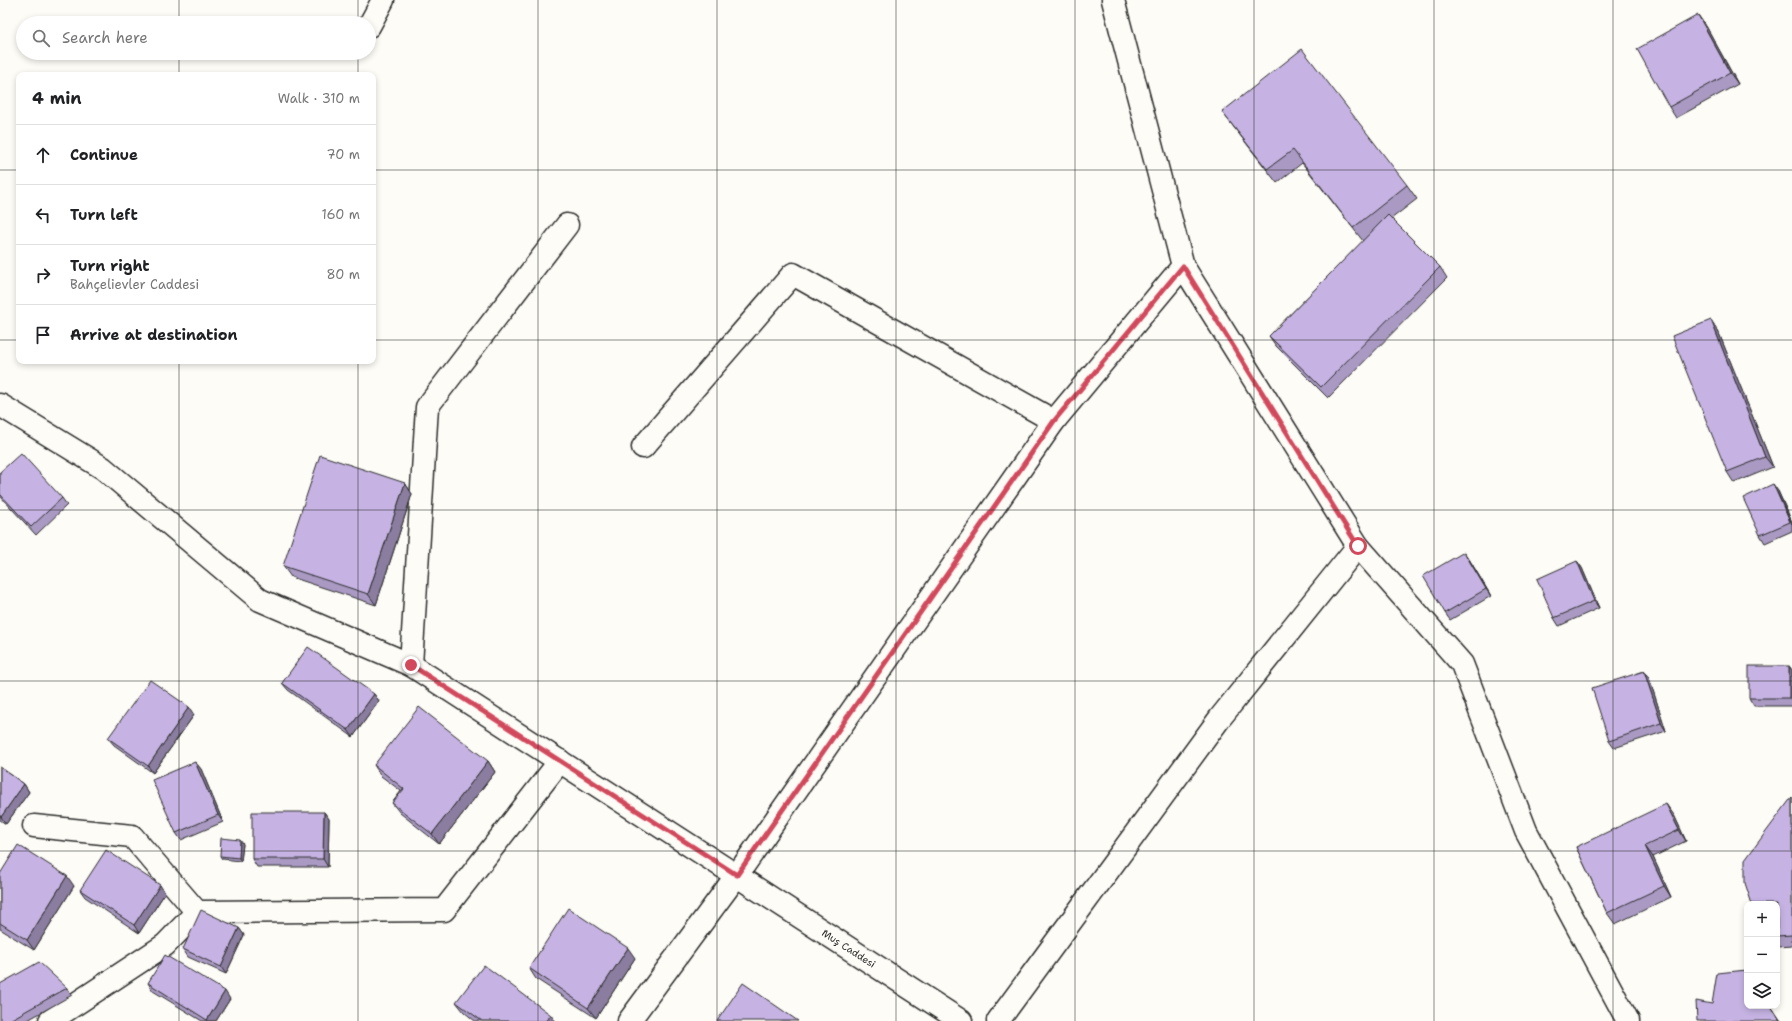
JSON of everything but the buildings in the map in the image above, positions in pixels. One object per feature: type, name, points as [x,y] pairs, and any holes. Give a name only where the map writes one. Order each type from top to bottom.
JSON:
[{"type":"main road","points":[[374,16],[383,0]]},
{"type":"main road","points":[[1112,0],[1183,266],[1358,546],[1462,664],[1526,831],[1628,1021]]},
{"type":"main road","points":[[411,665],[427,407],[567,226]]},
{"type":"main road","points":[[629,1021],[737,875],[1054,421],[1183,266]]},
{"type":"main road","points":[[643,447],[793,274],[1054,421]]},
{"type":"main road","name":"Muş Caddesi","points":[[0,405],[103,468],[260,600],[411,665],[961,1021]]},
{"type":"main road","points":[[998,1021],[1220,718],[1358,546]]},
{"type":"main road","points":[[50,1021],[165,946],[197,912],[444,910],[560,761]]},
{"type":"main road","points":[[34,826],[132,836],[197,912]]},
{"type":"route","points":[[411,665],[737,875],[1054,421],[1183,266],[1358,546]]}]
